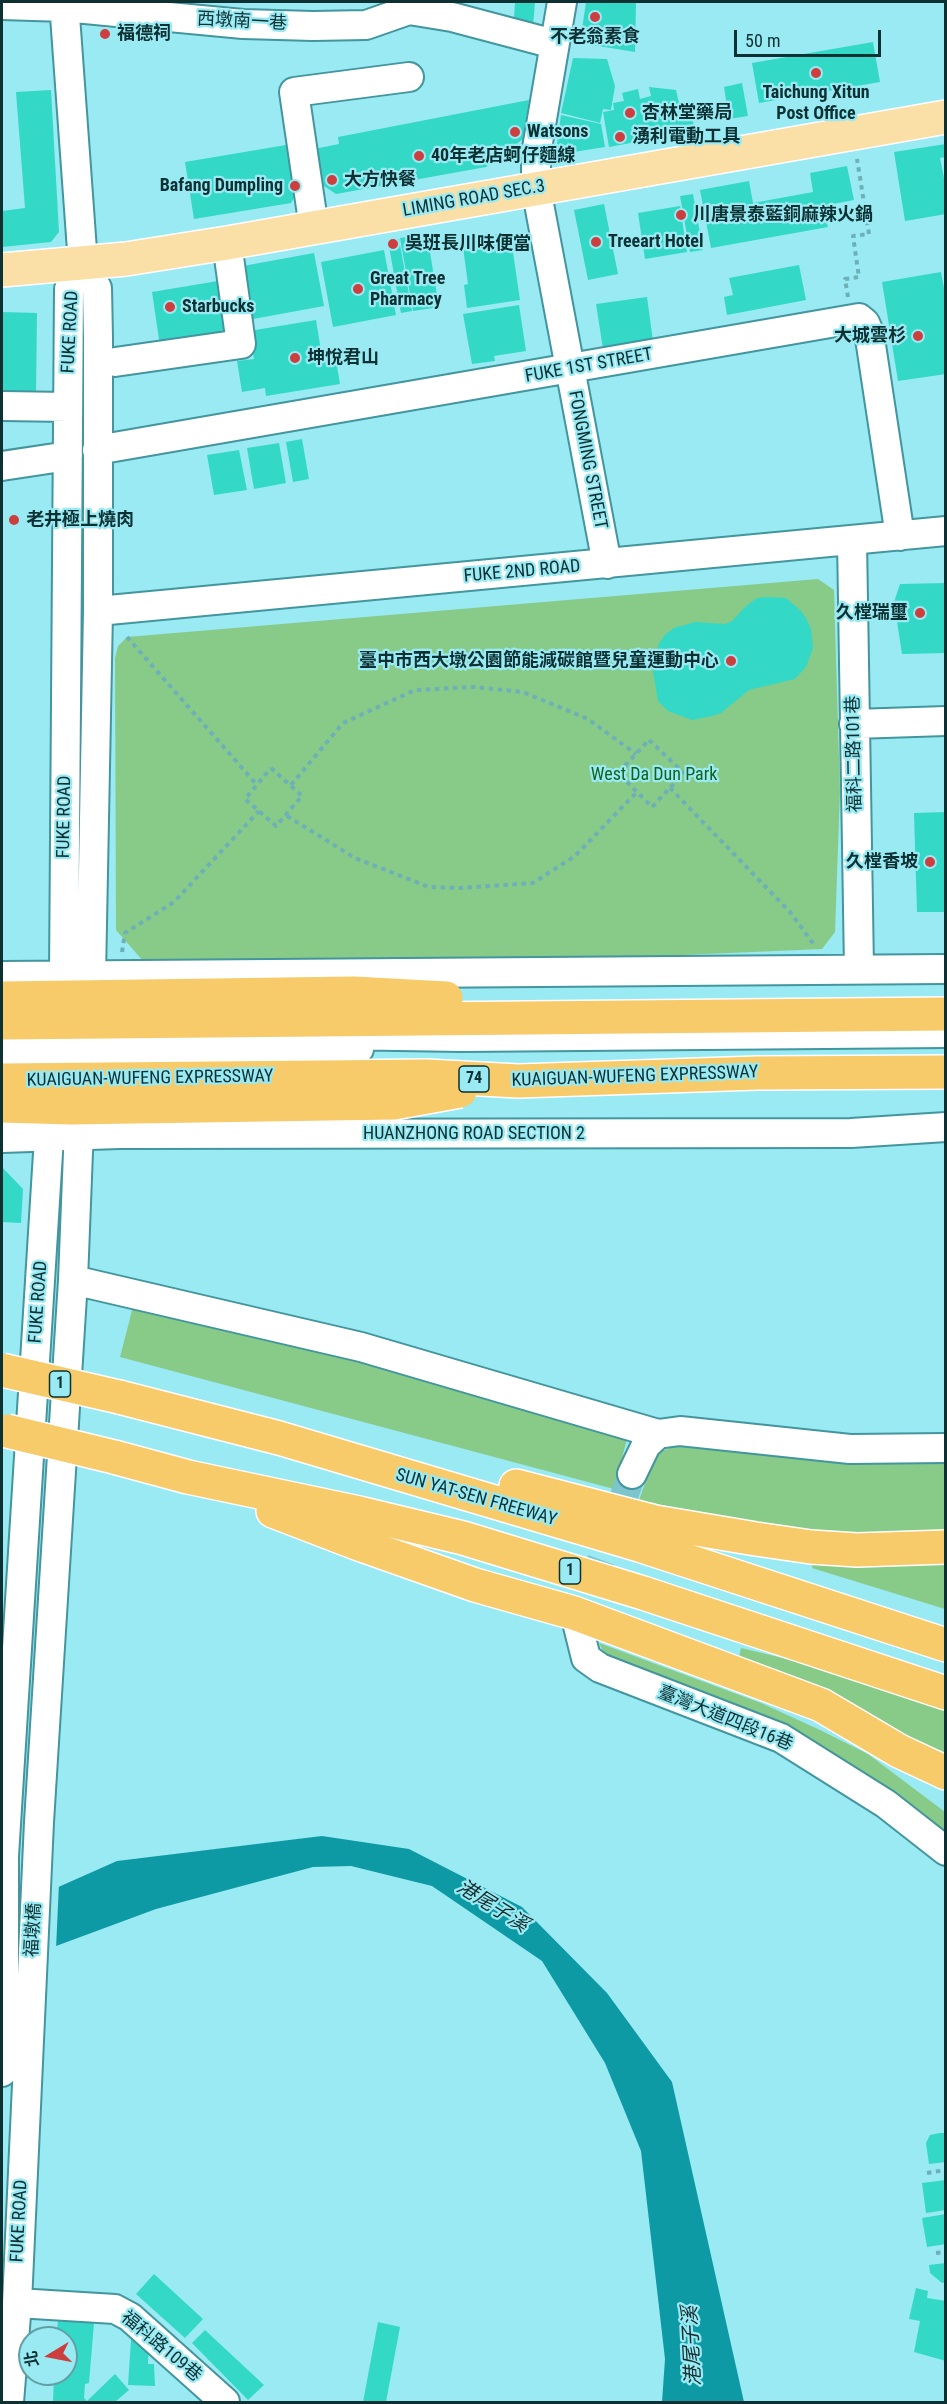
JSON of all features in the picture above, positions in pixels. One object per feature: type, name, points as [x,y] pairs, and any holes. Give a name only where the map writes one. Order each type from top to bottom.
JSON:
[{"type":"highway","points":[[2,998],[354,993],[522,1002],[666,1016]]},
{"type":"highway","points":[[2,1023],[945,1014]]},
{"type":"highway","name":"KUAIGUAN-WUFENG EXPRESSWAY","points":[[2,1080],[427,1076],[518,1081],[757,1073],[945,1072]]},
{"type":"highway","name":"74","points":[[2,1106],[70,1108],[394,1103],[518,1081]]},
{"type":"highway","name":"SUN YAT-SEN FREEWAY","points":[[2,1370],[279,1438],[639,1545],[945,1645]]},
{"type":"highway","name":"1","points":[[4,1430],[188,1477],[359,1513],[463,1539],[643,1593],[945,1693]]},
{"type":"highway","points":[[279,1438],[391,1454],[655,1522],[756,1539],[857,1550],[945,1547]]},
{"type":"highway","points":[[188,1477],[359,1544],[476,1585],[574,1613],[821,1705],[899,1751],[945,1773]]},
{"type":"highway","points":[[899,1751],[945,1790]]},
{"type":"main road","name":"LIMING ROAD SEC.3","points":[[2,270],[84,264],[227,243],[945,117]]},
{"type":"street","name":"FONGMING STREET","points":[[562,2],[536,154],[536,188],[607,564]]},
{"type":"street","name":"西墩南一巷","points":[[2,5],[64,4],[243,24],[313,26],[366,25],[409,10],[452,17],[554,44]]},
{"type":"street","points":[[64,4],[84,264]]},
{"type":"street","points":[[314,228],[294,92],[409,77]]},
{"type":"street","points":[[115,362],[241,344],[227,243]]},
{"type":"street","name":"FUKE ROAD","points":[[39,1822],[86,1041],[78,976],[68,456],[69,290],[84,264]]},
{"type":"street","name":"FUKE ROAD","points":[[4,1856],[49,1137],[57,1042],[78,976],[98,612],[97,288],[84,264]]},
{"type":"street","points":[[852,318],[859,318],[865,322],[869,332],[900,536]]},
{"type":"street","name":"FUKE 1ST STREET","points":[[97,450],[570,370],[852,318]]},
{"type":"street","points":[[2,406],[68,407]]},
{"type":"street","points":[[2,466],[68,456]]},
{"type":"street","name":"FUKE 2ND ROAD","points":[[98,612],[945,531]]},
{"type":"street","name":"福科二路101巷","points":[[852,540],[859,969]]},
{"type":"street","points":[[854,724],[945,721]]},
{"type":"street","points":[[2,976],[945,969]]},
{"type":"street","points":[[2,1033],[57,1042]]},
{"type":"street","points":[[2,1050],[57,1042],[86,1041],[945,1033]]},
{"type":"street","points":[[86,1041],[945,1048]]},
{"type":"street","name":"HUANZHONG ROAD SECTION 2","points":[[2,1138],[80,1135],[851,1133],[945,1127]]},
{"type":"street","points":[[73,1280],[361,1347],[658,1434],[680,1431],[850,1449],[945,1448]]},
{"type":"street","points":[[633,1474],[646,1445],[658,1434]]},
{"type":"street","name":"臺灣大道四段16巷","points":[[578,1626],[586,1658],[600,1668],[781,1738],[886,1804],[945,1851]]},
{"type":"street","name":"福墩橋","points":[[16,2040],[39,1822]]},
{"type":"street","name":"福墩橋","points":[[4,1856],[16,2040]]},
{"type":"street","points":[[2,2072],[16,2040]]},
{"type":"street","name":"FUKE ROAD","points":[[9,2403],[17,2303],[16,2040]]},
{"type":"street","name":"福科路109巷","points":[[17,2303],[114,2309],[130,2317],[225,2403]]},
{"type":"path","points":[[852,318],[845,279],[859,277],[853,236],[869,234],[853,133]]},
{"type":"path","points":[[127,637],[257,785]]},
{"type":"path","points":[[291,785],[343,723],[415,690],[474,687],[523,692],[588,719],[636,754]]},
{"type":"path","points":[[649,740],[684,773],[652,807],[618,773],[636,754],[649,740]]},
{"type":"path","points":[[272,768],[291,785],[302,795],[287,816],[276,826],[245,799],[272,768]]},
{"type":"path","points":[[670,788],[790,912],[816,947]]},
{"type":"path","points":[[287,816],[355,858],[429,887],[461,888],[533,883],[575,856],[637,792]]},
{"type":"path","points":[[122,952],[125,933],[174,902],[259,811]]},
{"type":"path","points":[[927,2173],[945,2170]]},
{"type":"path","points":[[936,2253],[945,2252]]},
{"type":"green space","name":"West Da Dun Park","points":[[818,579],[834,590],[840,791],[835,932],[822,949],[613,958],[143,961],[116,930],[115,658],[118,646],[127,637]]},
{"type":"green space","points":[[135,1299],[629,1431],[614,1489],[120,1357]]},
{"type":"green space","points":[[681,1444],[945,1456],[945,1535],[845,1537],[708,1515],[639,1500],[656,1453]]},
{"type":"green space","points":[[814,1556],[945,1557],[945,1609],[812,1568]]},
{"type":"green space","points":[[599,1643],[761,1703],[868,1754],[945,1812],[945,1842],[607,1659]]},
{"type":"green space","points":[[741,1648],[795,1661],[945,1710],[945,1760],[738,1663]]},
{"type":"water","name":"港尾子溪","points":[[322,1836],[409,1849],[522,1907],[607,1993],[672,2082],[744,2402],[662,2402],[665,2359],[641,2151],[605,2063],[542,1961],[432,1886],[351,1866],[313,1867],[156,1909],[2,1966],[2,1912],[117,1861]]},
{"type":"pier","points":[[59,1883],[56,1949],[2,1969],[2,1909]]},
{"type":"building","points":[[515,2],[535,2],[532,39],[513,37]]},
{"type":"building","points":[[586,2],[636,2],[635,52],[580,43]]},
{"type":"building","name":"Taichung Xitun Post Office","points":[[873,42],[880,82],[759,103],[752,63]]},
{"type":"building","points":[[573,58],[607,59],[615,86],[611,110],[603,109],[600,123],[561,113]]},
{"type":"building","points":[[742,83],[748,116],[729,119],[724,87]]},
{"type":"building","points":[[649,87],[676,90],[679,103],[689,104],[695,131],[609,147],[603,112],[614,110],[613,103],[624,101],[622,93],[638,89],[640,99],[651,96]]},
{"type":"building","points":[[51,90],[59,232],[51,242],[2,247],[2,211],[25,208],[16,92]]},
{"type":"building","points":[[529,100],[523,139],[486,167],[336,194],[321,184],[314,149],[339,144],[338,137]]},
{"type":"building","points":[[561,115],[601,124],[605,147],[567,153],[557,144]]},
{"type":"building","points":[[292,144],[299,189],[291,203],[194,219],[185,162]]},
{"type":"building","points":[[946,144],[946,157],[940,158],[946,188],[946,214],[905,221],[894,152]]},
{"type":"building","points":[[847,166],[854,200],[823,206],[828,227],[711,248],[700,190],[749,181],[753,203],[813,192],[810,173]]},
{"type":"building","points":[[693,194],[703,250],[690,252],[680,196]]},
{"type":"building","name":"Treeart Hotel","points":[[604,204],[618,274],[588,280],[574,210]]},
{"type":"building","points":[[680,206],[687,252],[645,259],[638,213]]},
{"type":"building","points":[[510,232],[520,300],[467,308],[464,285],[468,284],[462,240]]},
{"type":"building","points":[[427,234],[439,307],[413,311],[400,238]]},
{"type":"building","points":[[399,239],[412,311],[401,313],[388,241]]},
{"type":"building","name":"Great Tree Pharmacy","points":[[384,250],[396,315],[333,327],[321,262]]},
{"type":"building","points":[[314,253],[324,306],[253,319],[243,266]]},
{"type":"building","points":[[799,265],[806,300],[727,315],[724,297],[733,295],[729,278]]},
{"type":"building","name":"大城雲杉","points":[[941,272],[946,299],[946,374],[898,381],[882,282]]},
{"type":"building","points":[[224,280],[232,334],[160,346],[152,292]]},
{"type":"building","points":[[647,297],[653,341],[603,349],[596,304]]},
{"type":"building","points":[[519,305],[526,351],[494,356],[495,361],[472,364],[463,314]]},
{"type":"building","points":[[2,312],[37,313],[36,393],[2,392]]},
{"type":"building","name":"坤悅君山","points":[[316,320],[322,357],[335,354],[340,384],[266,396],[265,388],[242,392],[237,361],[254,359],[249,331]]},
{"type":"building","points":[[302,439],[309,479],[293,482],[286,442]]},
{"type":"building","points":[[279,443],[286,483],[254,489],[247,448]]},
{"type":"building","points":[[239,450],[247,490],[214,495],[207,455]]},
{"type":"building","name":"久樘瑞璽","points":[[946,583],[946,653],[902,654],[894,602],[900,584]]},
{"type":"building","name":"臺中市西大墩公園節能減碳館暨兒童運動中心","points":[[757,598],[786,598],[806,618],[811,629],[813,648],[806,667],[795,679],[749,690],[721,713],[712,716],[692,720],[668,711],[658,701],[653,672],[659,643],[666,634],[674,628],[695,622],[725,624],[732,621]]},
{"type":"building","name":"久樘香坡","points":[[946,812],[946,912],[917,912],[914,813]]},
{"type":"building","points":[[2,1167],[23,1189],[21,1223],[2,1222]]},
{"type":"building","points":[[946,2133],[946,2162],[929,2164],[926,2143],[930,2135]]},
{"type":"building","points":[[946,2180],[946,2210],[926,2213],[922,2183]]},
{"type":"building","points":[[946,2214],[946,2244],[927,2247],[922,2218]]},
{"type":"building","points":[[946,2263],[946,2282],[942,2283],[930,2273],[929,2265]]},
{"type":"building","points":[[154,2274],[203,2319],[185,2338],[136,2294]]},
{"type":"building","points":[[916,2288],[928,2291],[927,2298],[946,2301],[946,2361],[914,2352],[920,2321],[909,2319]]},
{"type":"building","points":[[58,2321],[94,2323],[89,2383],[85,2384],[84,2398],[87,2401],[115,2374],[129,2390],[115,2402],[53,2402],[54,2386],[78,2386],[78,2326],[57,2326]]},
{"type":"building","points":[[378,2322],[400,2327],[386,2402],[363,2402]]},
{"type":"building","points":[[205,2330],[264,2385],[248,2400],[192,2343]]},
{"type":"building","points":[[131,2340],[149,2340],[148,2364],[154,2364],[155,2386],[128,2385]]},
{"type":"tunnel","points":[[578,1626],[632,1474]]},
{"type":"place","name":"不老翁素食","points":[[595,17]]},
{"type":"place","name":"福德祠","points":[[105,34]]},
{"type":"place","name":"Taichung Xitun Post Office","points":[[816,73]]},
{"type":"place","name":"杏林堂藥局","points":[[630,113]]},
{"type":"place","name":"Watsons","points":[[515,132]]},
{"type":"place","name":"湧利電動工具","points":[[620,137]]},
{"type":"place","name":"40年老店蚵仔麵線","points":[[419,156]]},
{"type":"place","name":"大方快餐","points":[[332,180]]},
{"type":"place","name":"Bafang Dumpling","points":[[295,186]]},
{"type":"place","name":"川唐景泰藍銅麻辣火鍋","points":[[681,215]]},
{"type":"place","name":"Treeart Hotel","points":[[596,242]]},
{"type":"place","name":"吳班長川味便當","points":[[393,244]]},
{"type":"place","name":"Great Tree Pharmacy","points":[[358,289]]},
{"type":"place","name":"Starbucks","points":[[170,307]]},
{"type":"place","name":"大城雲杉","points":[[918,336]]},
{"type":"place","name":"坤悅君山","points":[[295,358]]},
{"type":"place","name":"老井極上燒肉","points":[[14,520]]},
{"type":"place","name":"久樘瑞璽","points":[[920,613]]},
{"type":"place","name":"臺中市西大墩公園節能減碳館暨兒童運動中心","points":[[731,661]]},
{"type":"place","name":"久樘香坡","points":[[930,862]]}]
